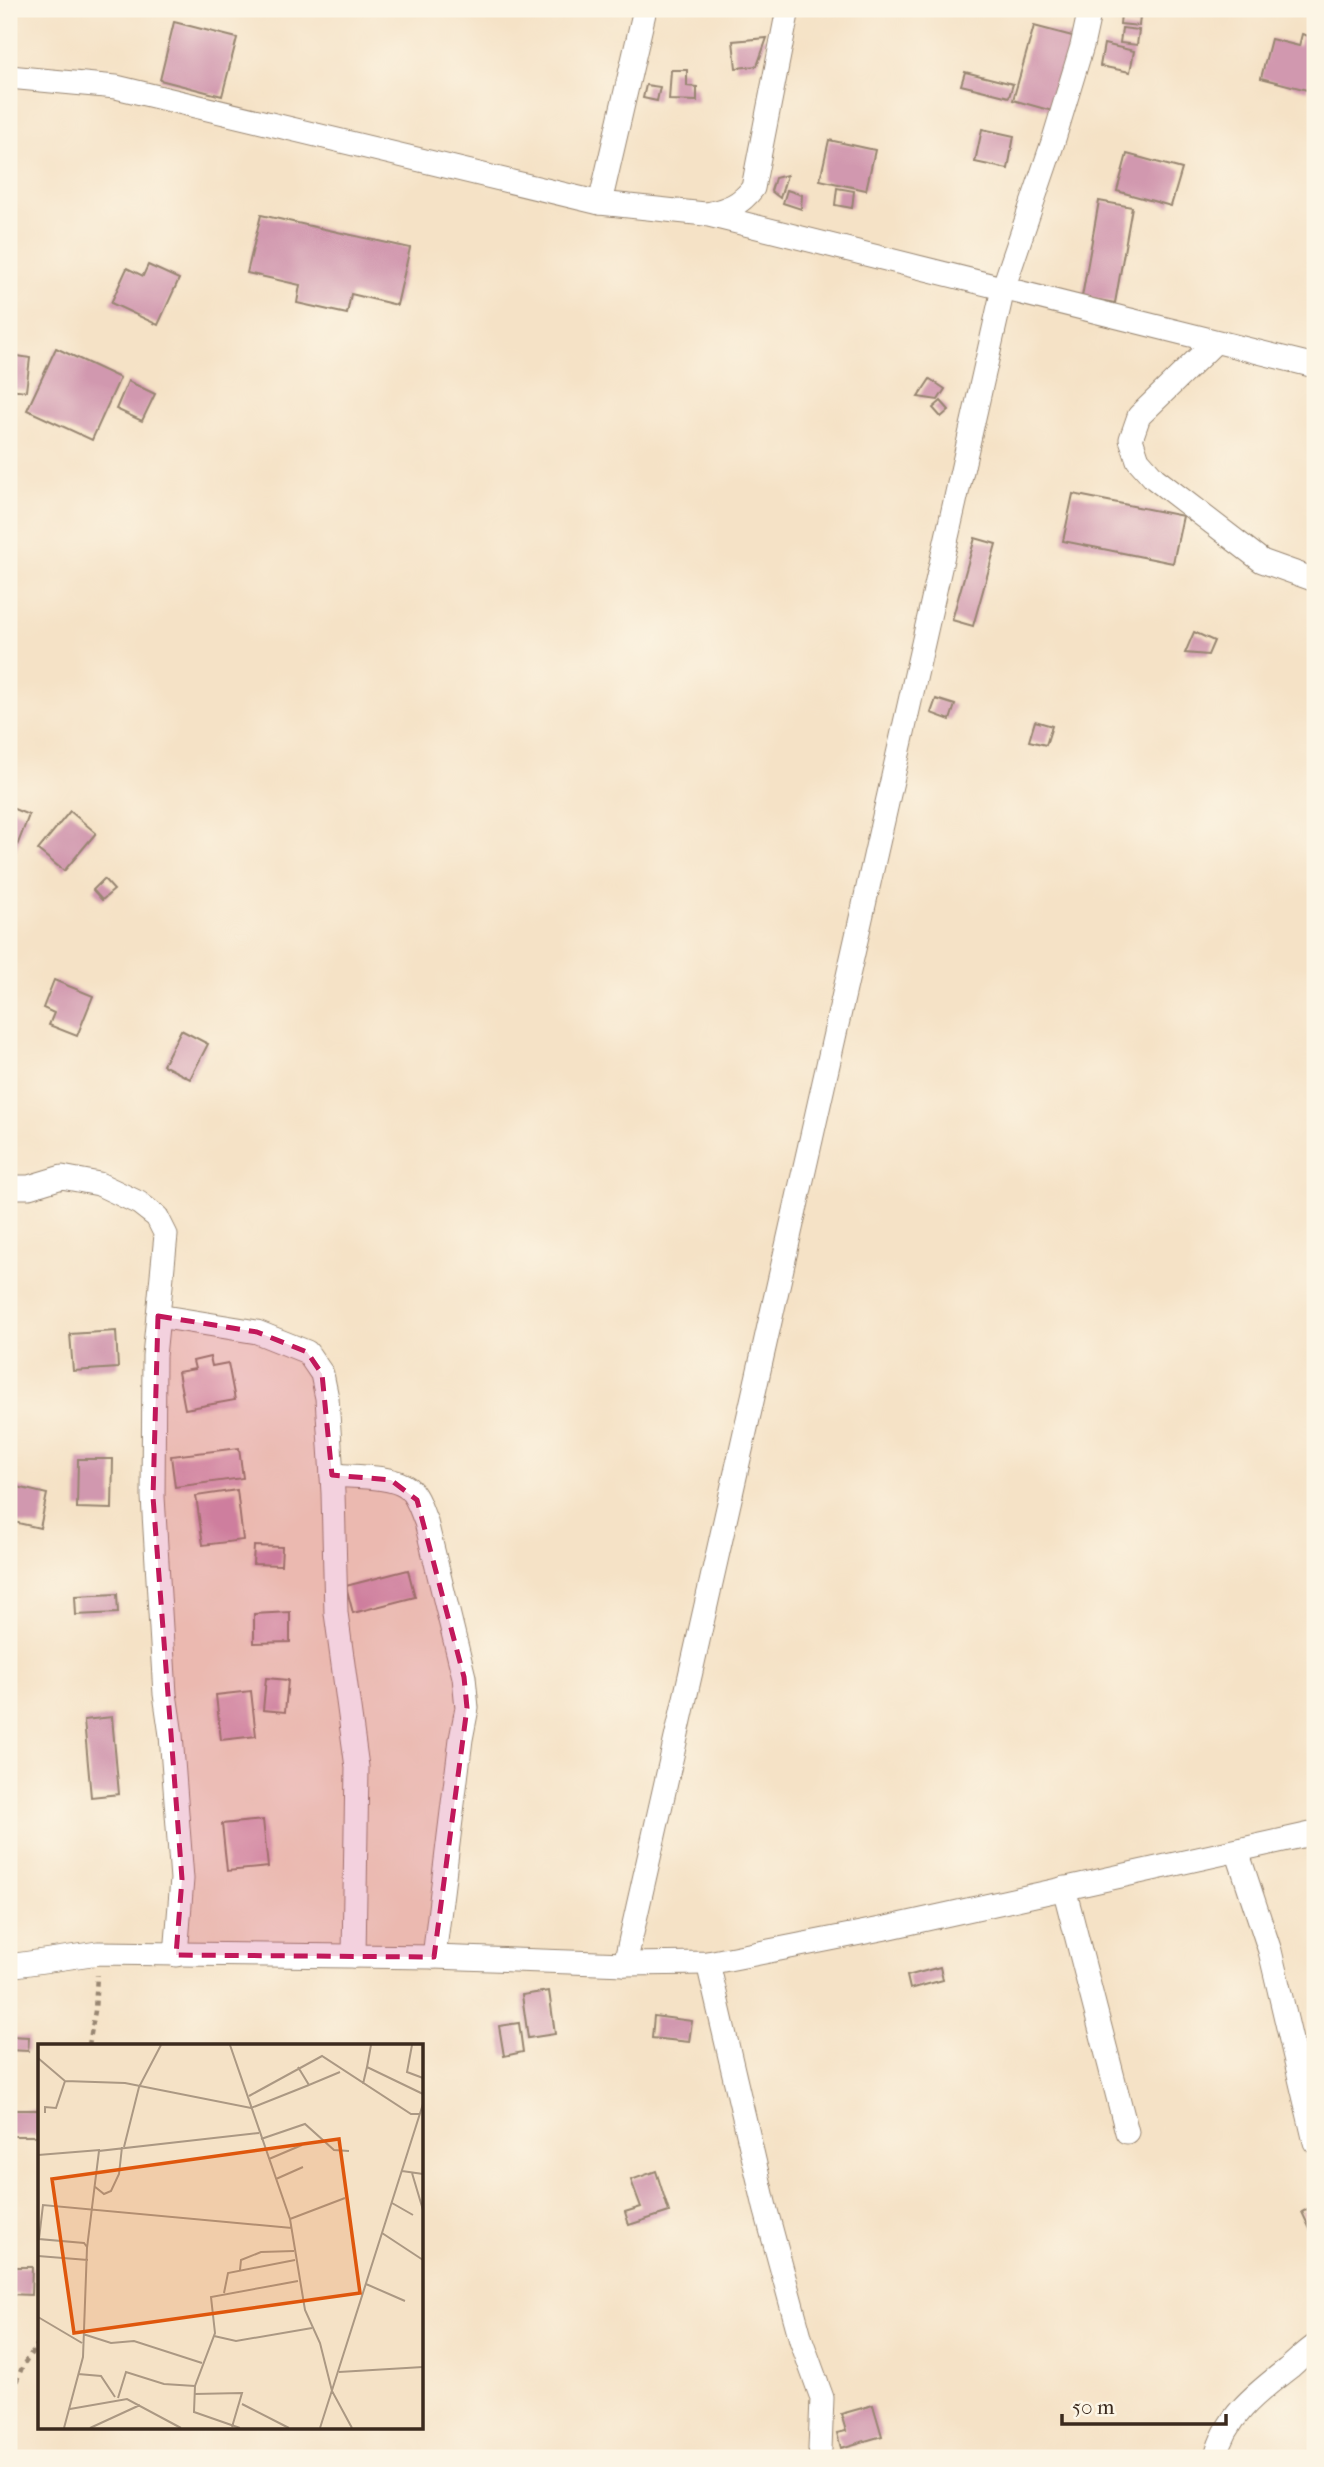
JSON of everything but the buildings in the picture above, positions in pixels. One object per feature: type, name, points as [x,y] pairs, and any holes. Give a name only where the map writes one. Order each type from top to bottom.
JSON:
[{"type":"street","points":[[600,203],[645,9]]},
{"type":"street","points":[[705,214],[731,209],[745,199],[753,188],[788,9]]},
{"type":"street","points":[[625,1964],[1003,289],[1053,142],[1082,46],[1090,9]]},
{"type":"street","points":[[9,77],[116,87],[600,203],[705,214],[1315,366]]},
{"type":"street","points":[[1215,342],[1139,416],[1131,439],[1138,460],[1154,478],[1262,561],[1315,580]]},
{"type":"street","points":[[9,1187],[29,1187],[62,1177],[99,1184],[139,1203],[157,1217],[166,1235],[154,1356],[153,1497],[165,1694],[171,1735],[182,1879],[176,1955]]},
{"type":"street","points":[[158,1316],[257,1332],[307,1352],[323,1374],[332,1475],[336,1614],[357,1767],[354,1956]]},
{"type":"street","points":[[332,1475],[391,1480],[408,1487],[417,1500],[426,1522],[464,1677],[467,1707],[434,1956]]},
{"type":"street","points":[[9,1966],[98,1953],[434,1956],[625,1964],[708,1964],[886,1928],[1315,1833]]},
{"type":"street","points":[[1237,1851],[1270,1951],[1315,2143]]},
{"type":"street","points":[[1064,1888],[1127,2132]]},
{"type":"street","points":[[708,1964],[765,2207],[801,2340],[822,2398],[820,2449]]},
{"type":"street","points":[[1216,2458],[1220,2441],[1237,2413],[1264,2387],[1315,2346]]},
{"type":"path","points":[[89,2044],[95,2011],[98,1953]]},
{"type":"path","points":[[9,2400],[23,2365],[38,2344]]},
{"type":"highlighted area","points":[[158,1316],[257,1332],[307,1352],[322,1374],[332,1475],[391,1480],[417,1500],[464,1677],[467,1708],[434,1957],[176,1955],[182,1879],[153,1497]]}]
